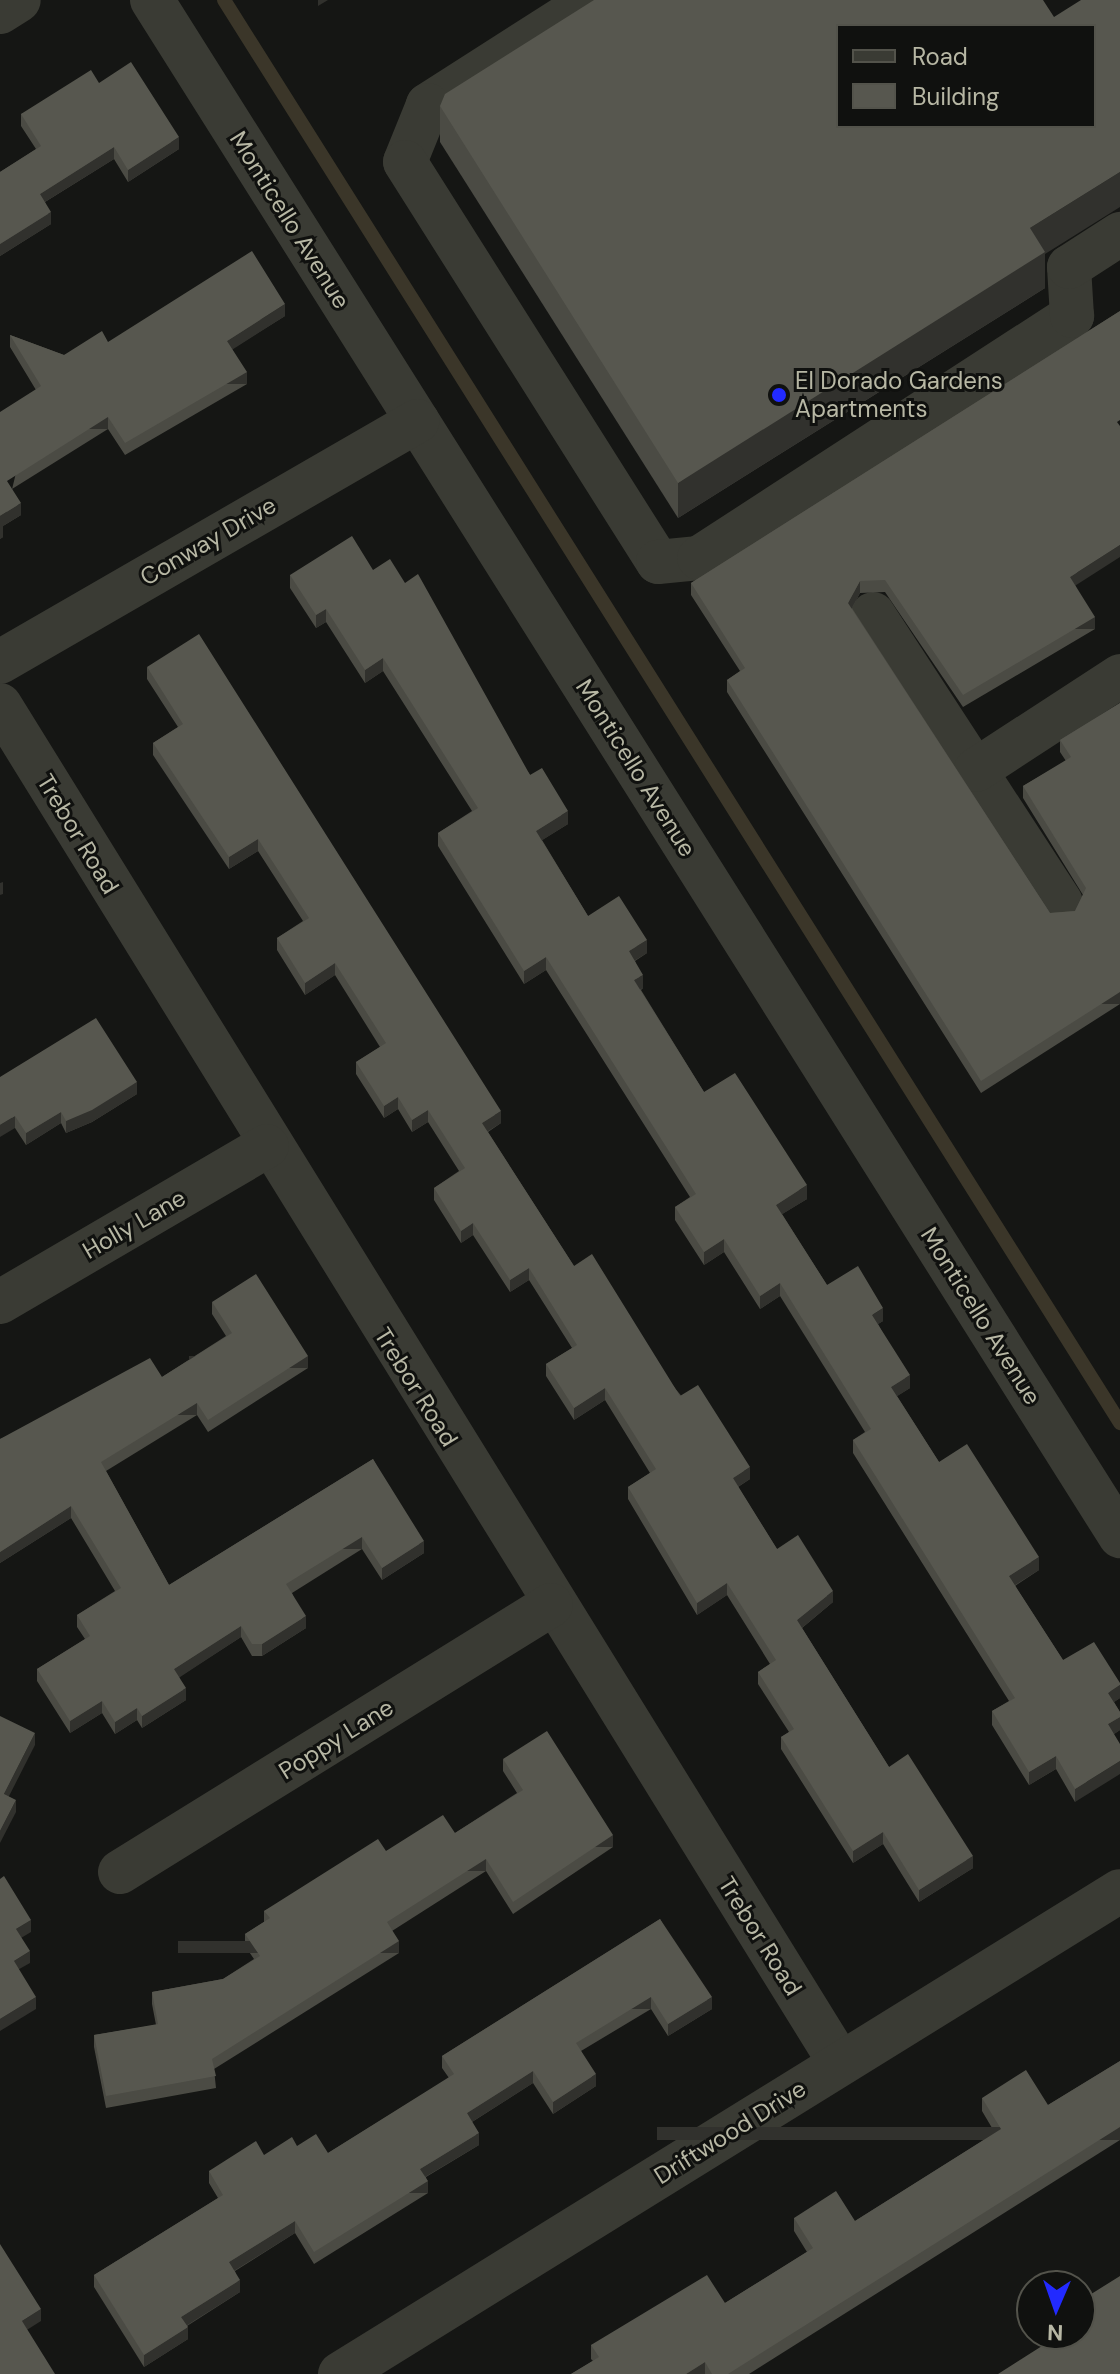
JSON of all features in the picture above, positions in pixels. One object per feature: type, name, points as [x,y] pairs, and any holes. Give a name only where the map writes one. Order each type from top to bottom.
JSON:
[{"type":"street","points":[[0,12],[19,0]]},
{"type":"street","name":"Monticello Avenue","points":[[152,0],[1120,1536]]},
{"type":"street","points":[[592,0],[428,105],[405,162],[658,562],[699,558],[1072,316],[1069,267],[1120,234]]},
{"type":"street","name":"Conway Drive","points":[[0,662],[417,421]]},
{"type":"street","points":[[873,614],[1061,902]]},
{"type":"street","points":[[976,770],[1120,676]]},
{"type":"street","name":"Trebor Road","points":[[0,705],[267,1146],[840,2063]]},
{"type":"street","name":"Holly Lane","points":[[0,1302],[267,1146]]},
{"type":"street","name":"Poppy Lane","points":[[120,1872],[551,1605]]},
{"type":"street","name":"Driftwood Drive","points":[[340,2374],[1120,1891]]},
{"type":"building","points":[[594,0],[1043,0],[1054,17],[1081,0],[1120,0],[1120,172],[1030,228],[1045,252],[678,483],[440,106],[445,94]]},
{"type":"building","points":[[131,62],[179,137],[128,170],[114,147],[40,194],[51,212],[0,244],[0,172],[41,146],[21,114],[91,70],[99,83]]},
{"type":"building","points":[[252,251],[285,304],[227,341],[247,372],[125,443],[108,417],[7,481],[21,503],[0,516],[0,412],[41,386],[10,335],[64,355],[102,331],[108,342]]},
{"type":"building","points":[[1120,311],[1120,420],[1117,422],[1120,426],[1120,545],[1070,577],[1095,617],[963,695],[885,580],[860,581],[848,603],[1050,913],[1075,911],[1086,888],[1023,786],[1071,757],[1060,740],[1120,703],[1120,992],[981,1081],[727,680],[745,668],[691,583]]},
{"type":"building","points":[[352,536],[373,570],[390,559],[405,583],[418,574],[530,775],[542,768],[568,811],[536,831],[588,916],[619,896],[647,940],[629,951],[643,975],[634,980],[704,1092],[735,1073],[807,1185],[776,1205],[827,1285],[858,1266],[883,1308],[872,1315],[910,1375],[891,1387],[939,1462],[967,1444],[1039,1557],[1009,1576],[1063,1660],[1094,1642],[1120,1683],[1108,1693],[1120,1717],[1108,1724],[1120,1744],[1120,1761],[1075,1789],[1056,1756],[1029,1772],[992,1711],[1015,1698],[853,1440],[871,1429],[780,1283],[760,1296],[724,1239],[704,1252],[675,1207],[696,1194],[546,957],[524,971],[438,833],[478,808],[383,658],[365,670],[326,609],[316,615],[290,575]]},
{"type":"building","points":[[199,634],[501,1111],[482,1123],[574,1266],[592,1254],[680,1396],[698,1385],[750,1467],[733,1478],[777,1549],[798,1535],[833,1591],[797,1620],[889,1767],[908,1754],[973,1856],[919,1890],[883,1832],[853,1851],[781,1737],[794,1729],[758,1672],[776,1660],[727,1583],[697,1603],[628,1487],[656,1469],[605,1388],[574,1408],[546,1364],[577,1345],[529,1268],[510,1280],[473,1223],[461,1231],[434,1188],[465,1168],[428,1110],[412,1120],[398,1097],[384,1106],[356,1062],[386,1043],[335,963],[305,983],[277,938],[309,918],[258,839],[229,857],[153,743],[183,724],[147,667]]},
{"type":"building","points":[[96,1018],[137,1082],[92,1110],[66,1121],[61,1112],[26,1133],[15,1116],[0,1125],[0,1077]]},
{"type":"building","points":[[256,1274],[308,1356],[208,1420],[197,1403],[101,1462],[169,1585],[373,1459],[424,1541],[382,1568],[362,1537],[286,1584],[306,1616],[262,1644],[252,1644],[241,1626],[174,1669],[186,1688],[142,1716],[137,1708],[115,1722],[102,1701],[70,1721],[37,1669],[90,1636],[77,1615],[121,1588],[71,1506],[0,1552],[0,1439],[150,1358],[162,1377],[232,1333],[212,1302]]},
{"type":"building","points":[[0,1716],[35,1733],[4,1794],[16,1800],[0,1831]]},
{"type":"building","points":[[547,1731],[613,1835],[513,1902],[486,1859],[387,1922],[399,1941],[212,2059],[216,2076],[106,2096],[94,2035],[158,2024],[152,1992],[223,1979],[260,1956],[245,1934],[270,1918],[264,1911],[378,1839],[386,1851],[443,1815],[455,1833],[523,1790],[503,1759]]},
{"type":"building","points":[[4,1876],[31,1920],[16,1929],[30,1951],[14,1961],[36,1997],[0,2019],[0,1879]]},
{"type":"building","points":[[660,1919],[712,1997],[668,2024],[651,1997],[576,2043],[596,2074],[553,2102],[533,2071],[467,2113],[479,2133],[420,2169],[428,2181],[314,2252],[295,2221],[229,2262],[240,2280],[181,2317],[188,2327],[144,2355],[94,2275],[223,2195],[209,2171],[256,2141],[264,2155],[292,2137],[297,2146],[316,2134],[328,2153],[454,2074],[442,2056]]},
{"type":"building","points":[[1120,2061],[1120,2127],[728,2374],[712,2374],[705,2362],[686,2374],[571,2374],[599,2357],[591,2345],[707,2275],[725,2303],[813,2248],[794,2218],[836,2191],[855,2221],[1001,2129],[982,2098],[1026,2070],[1048,2105]]},
{"type":"building","points":[[0,2244],[41,2309],[22,2321],[55,2374],[0,2374]]},
{"type":"building","points":[[1120,2276],[1120,2374],[998,2374],[1036,2350],[1096,2350],[1096,2291]]},
{"type":"waterway","points":[[224,0],[1120,1423]]},
{"type":"place","name":"El Dorado Gardens Apartments","points":[[779,395]]}]
